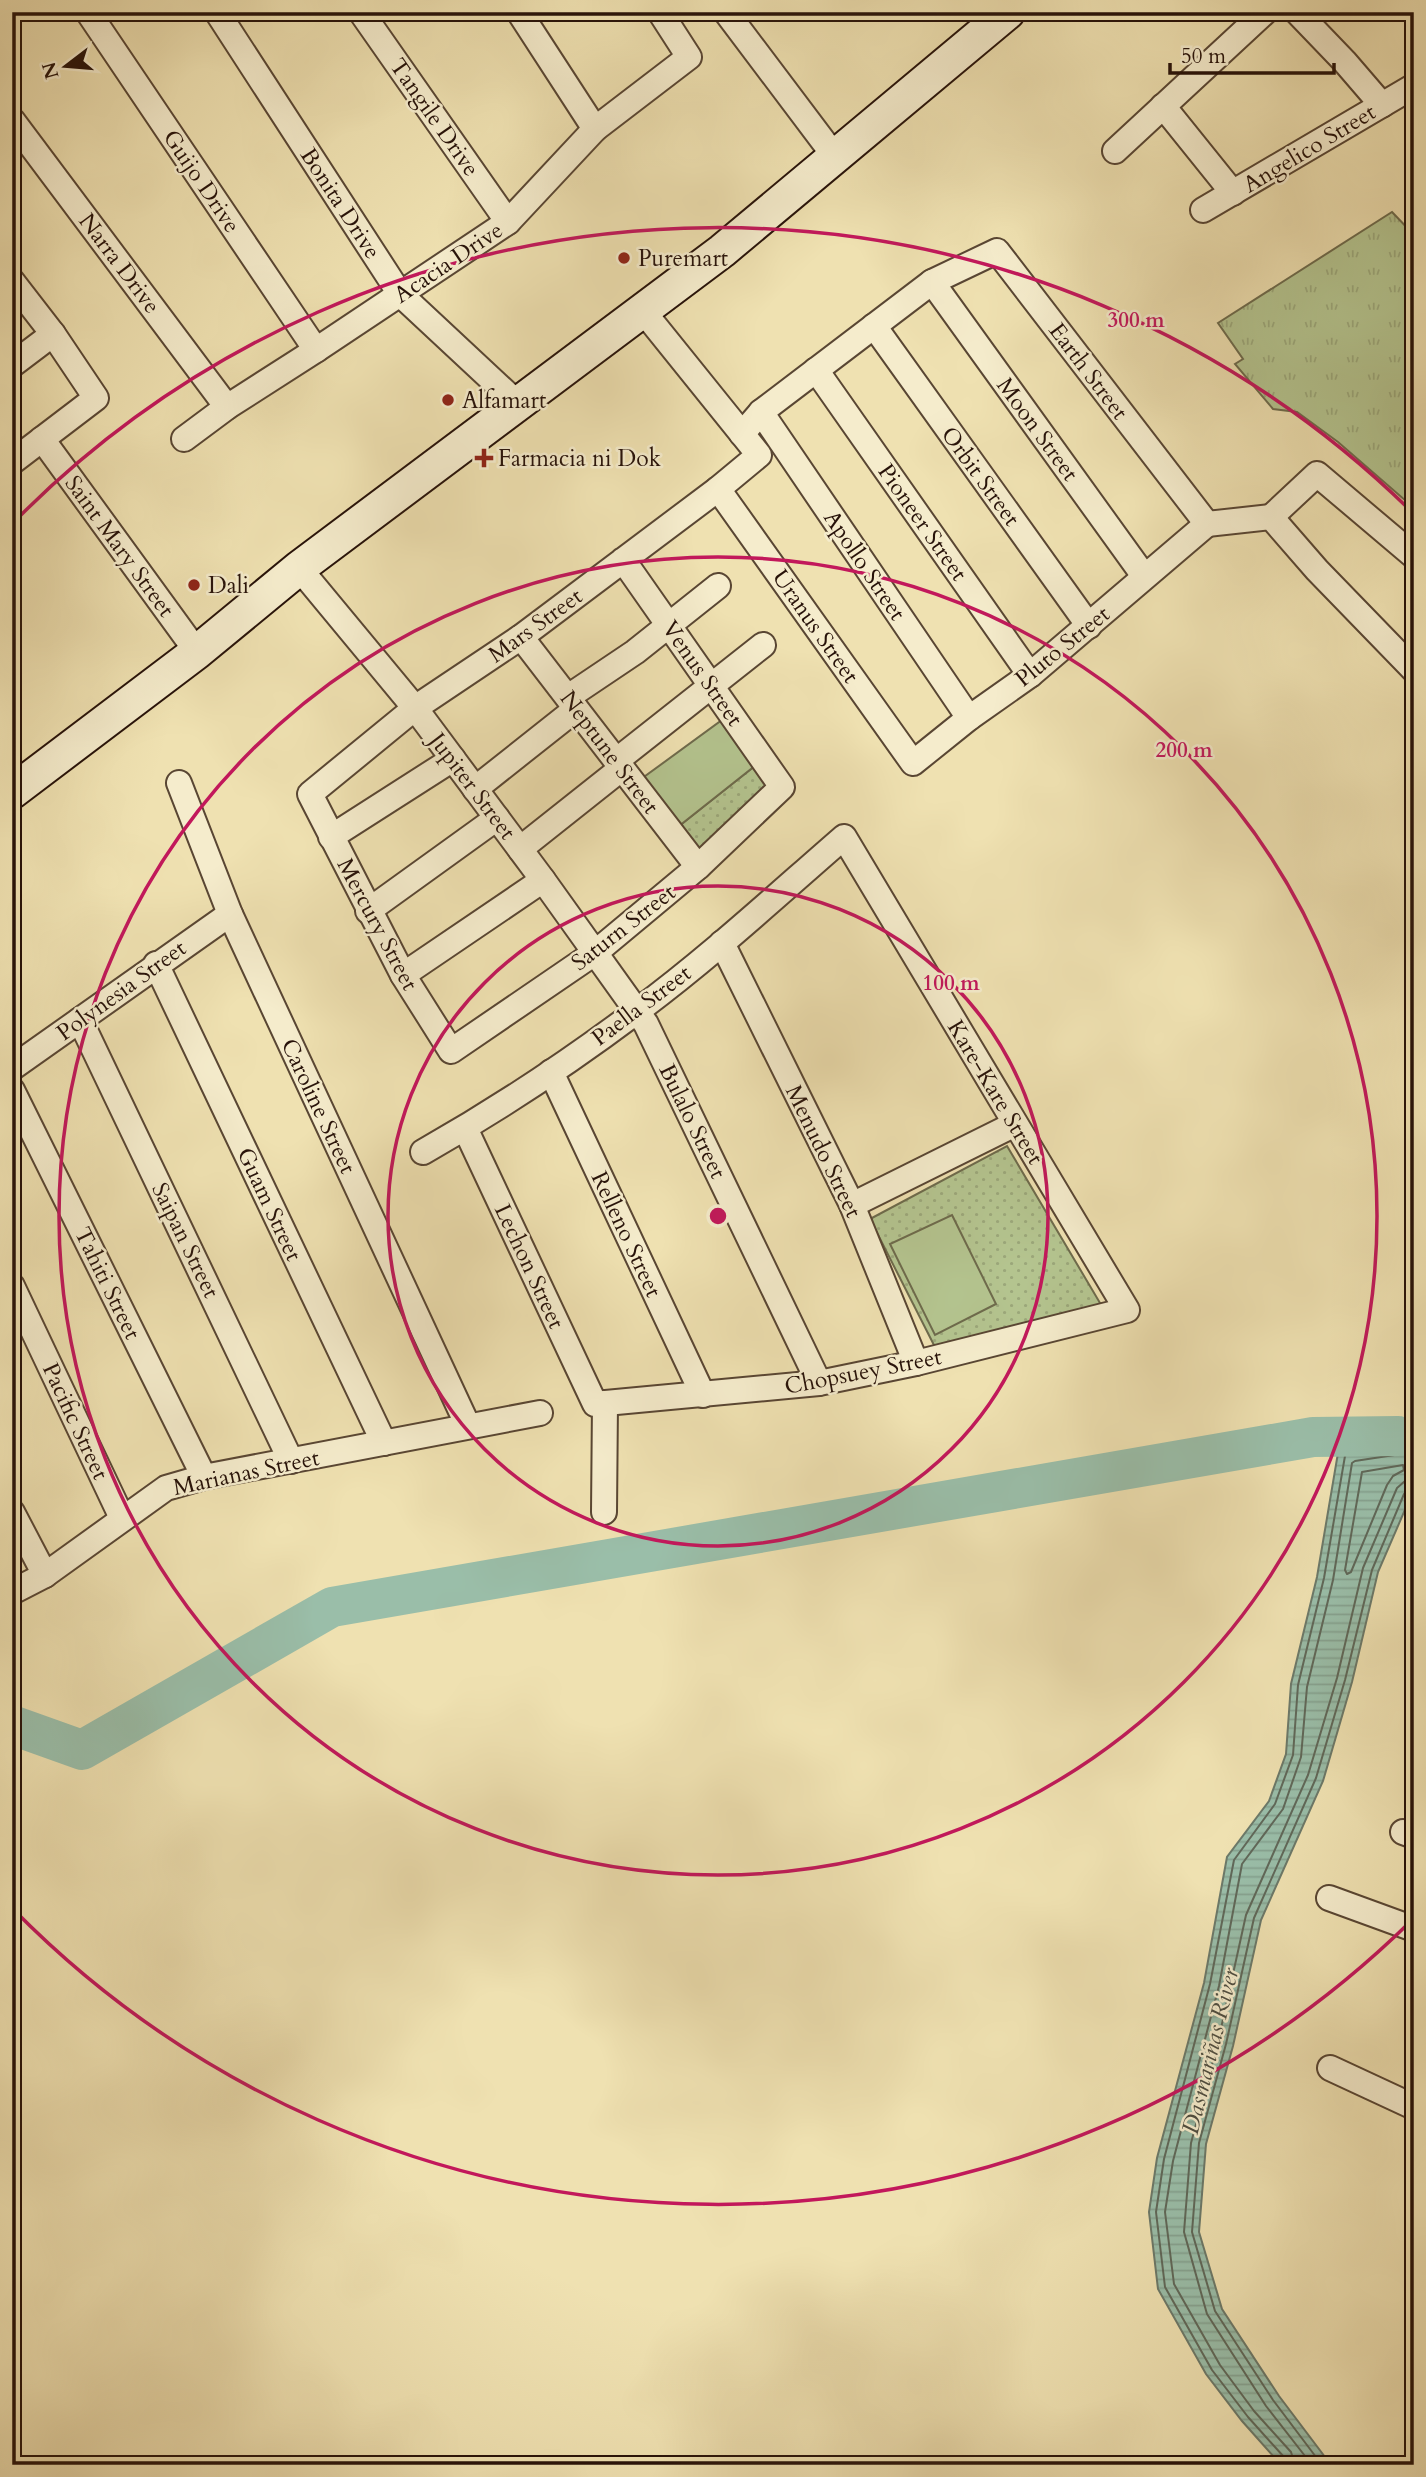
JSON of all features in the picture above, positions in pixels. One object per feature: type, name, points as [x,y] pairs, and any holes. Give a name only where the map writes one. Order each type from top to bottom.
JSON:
[{"type":"main road","points":[[12,792],[197,652],[299,568],[732,243],[1008,12]]},
{"type":"street","name":"Guijo Drive","points":[[88,12],[316,350]]},
{"type":"street","name":"Bonita Drive","points":[[217,12],[400,294],[518,404]]},
{"type":"street","name":"Tangile Drive","points":[[361,12],[508,222]]},
{"type":"street","points":[[519,12],[595,130]]},
{"type":"street","name":"Acacia Drive","points":[[184,439],[227,407],[508,222],[595,130],[689,57],[660,12]]},
{"type":"street","points":[[726,12],[836,158]]},
{"type":"street","points":[[1115,151],[1265,12]]},
{"type":"street","points":[[1297,12],[1382,105]]},
{"type":"street","name":"Angelico Street","points":[[1203,210],[1414,86]]},
{"type":"street","points":[[1163,106],[1233,192]]},
{"type":"street","name":"Narra Drive","points":[[12,120],[227,407]]},
{"type":"street","name":"Earth Street","points":[[742,434],[761,412],[933,282],[997,251],[1207,524]]},
{"type":"street","points":[[12,281],[53,334],[96,398],[12,462]]},
{"type":"street","name":"Moon Street","points":[[933,282],[1144,576]]},
{"type":"street","points":[[643,311],[742,434]]},
{"type":"street","name":"Orbit Street","points":[[874,326],[1089,626]]},
{"type":"street","points":[[12,365],[53,334]]},
{"type":"street","name":"Pioneer Street","points":[[816,370],[1030,675]]},
{"type":"street","name":"Apollo Street","points":[[761,412],[969,718]]},
{"type":"street","name":"Mars Street","points":[[310,794],[415,708],[521,637],[759,455],[742,434]]},
{"type":"street","name":"Saint Mary Street","points":[[42,439],[197,652]]},
{"type":"street","points":[[1207,524],[1270,517],[1317,474],[1414,556]]},
{"type":"street","name":"Uranus Street","points":[[718,488],[913,763]]},
{"type":"street","points":[[1270,517],[1414,670]]},
{"type":"street","name":"Pluto Street","points":[[913,763],[969,718],[1030,675],[1207,524]]},
{"type":"street","name":"Venus Street","points":[[623,560],[782,787]]},
{"type":"street","name":"Jupiter Street","points":[[299,568],[415,708],[596,952],[637,1012]]},
{"type":"street","points":[[475,789],[572,703],[718,586]]},
{"type":"street","name":"Neptune Street","points":[[521,637],[698,867]]},
{"type":"street","points":[[520,849],[763,645]]},
{"type":"street","points":[[331,837],[453,759]]},
{"type":"street","name":"Caroline Street","points":[[179,783],[230,914],[468,1426]]},
{"type":"street","name":"Saturn Street","points":[[451,1051],[596,952],[698,867],[782,787]]},
{"type":"street","name":"Mercury Street","points":[[310,794],[403,975],[451,1051]]},
{"type":"street","points":[[368,911],[497,818]]},
{"type":"street","name":"Paella Street","points":[[423,1152],[551,1072],[637,1012],[722,943],[844,837]]},
{"type":"street","name":"Kare-Kare Street","points":[[844,837],[1127,1310]]},
{"type":"street","points":[[403,975],[543,880]]},
{"type":"street","name":"Polynesia Street","points":[[12,1068],[230,914]]},
{"type":"street","name":"Menudo Street","points":[[722,943],[852,1205],[916,1363]]},
{"type":"street","name":"Guam Street","points":[[156,964],[384,1443]]},
{"type":"street","name":"Bulalo Street","points":[[637,1012],[646,1024],[820,1383]]},
{"type":"street","name":"Saipan Street","points":[[80,1020],[291,1461]]},
{"type":"street","name":"Relleno Street","points":[[551,1072],[703,1395]]},
{"type":"street","name":"Tahiti Street","points":[[12,1090],[204,1476]]},
{"type":"street","points":[[852,1205],[1015,1124]]},
{"type":"street","name":"Lechon Street","points":[[465,1128],[600,1403]]},
{"type":"street","name":"Pacific Street","points":[[12,1286],[122,1518]]},
{"type":"street","name":"Chopsuey Street","points":[[600,1403],[820,1383],[916,1363],[1127,1310]]},
{"type":"street","points":[[600,1403],[604,1512]]},
{"type":"street","name":"Marianas Street","points":[[12,1592],[45,1575],[166,1488],[204,1476],[540,1413]]},
{"type":"street","points":[[12,1512],[45,1575]]},
{"type":"street","points":[[1329,1898],[1414,1928]]},
{"type":"street","points":[[1330,2068],[1414,2107]]},
{"type":"green space","points":[[1392,212],[1414,235],[1414,508],[1338,442],[1297,412],[1273,409],[1235,364],[1243,359],[1218,323]]},
{"type":"green space","points":[[722,720],[756,765],[674,830],[637,782]]},
{"type":"green space","points":[[756,765],[771,785],[696,858],[674,830]]},
{"type":"green space","points":[[1007,1146],[1103,1308],[937,1351],[870,1219]]},
{"type":"green space","points":[[952,1215],[996,1304],[935,1335],[890,1244]]},
{"type":"water","name":"Dasmariñas River","points":[[1414,1436],[1414,1489],[1378,1572],[1352,1682],[1323,1781],[1261,1920],[1233,2046],[1206,2144],[1199,2232],[1222,2309],[1279,2396],[1331,2465],[1281,2465],[1242,2421],[1206,2374],[1158,2289],[1149,2212],[1157,2158],[1204,1983],[1227,1857],[1269,1801],[1286,1754],[1291,1684],[1317,1577],[1339,1447]]},
{"type":"waterway","points":[[12,1725],[82,1750],[332,1607],[1313,1437],[1398,1436]]},
{"type":"place","name":"Puremart","points":[[624,258]]},
{"type":"place","name":"Alfamart","points":[[448,400]]},
{"type":"place","name":"Farmacia ni Dok","points":[[484,458]]},
{"type":"place","name":"Dali","points":[[194,585]]}]
